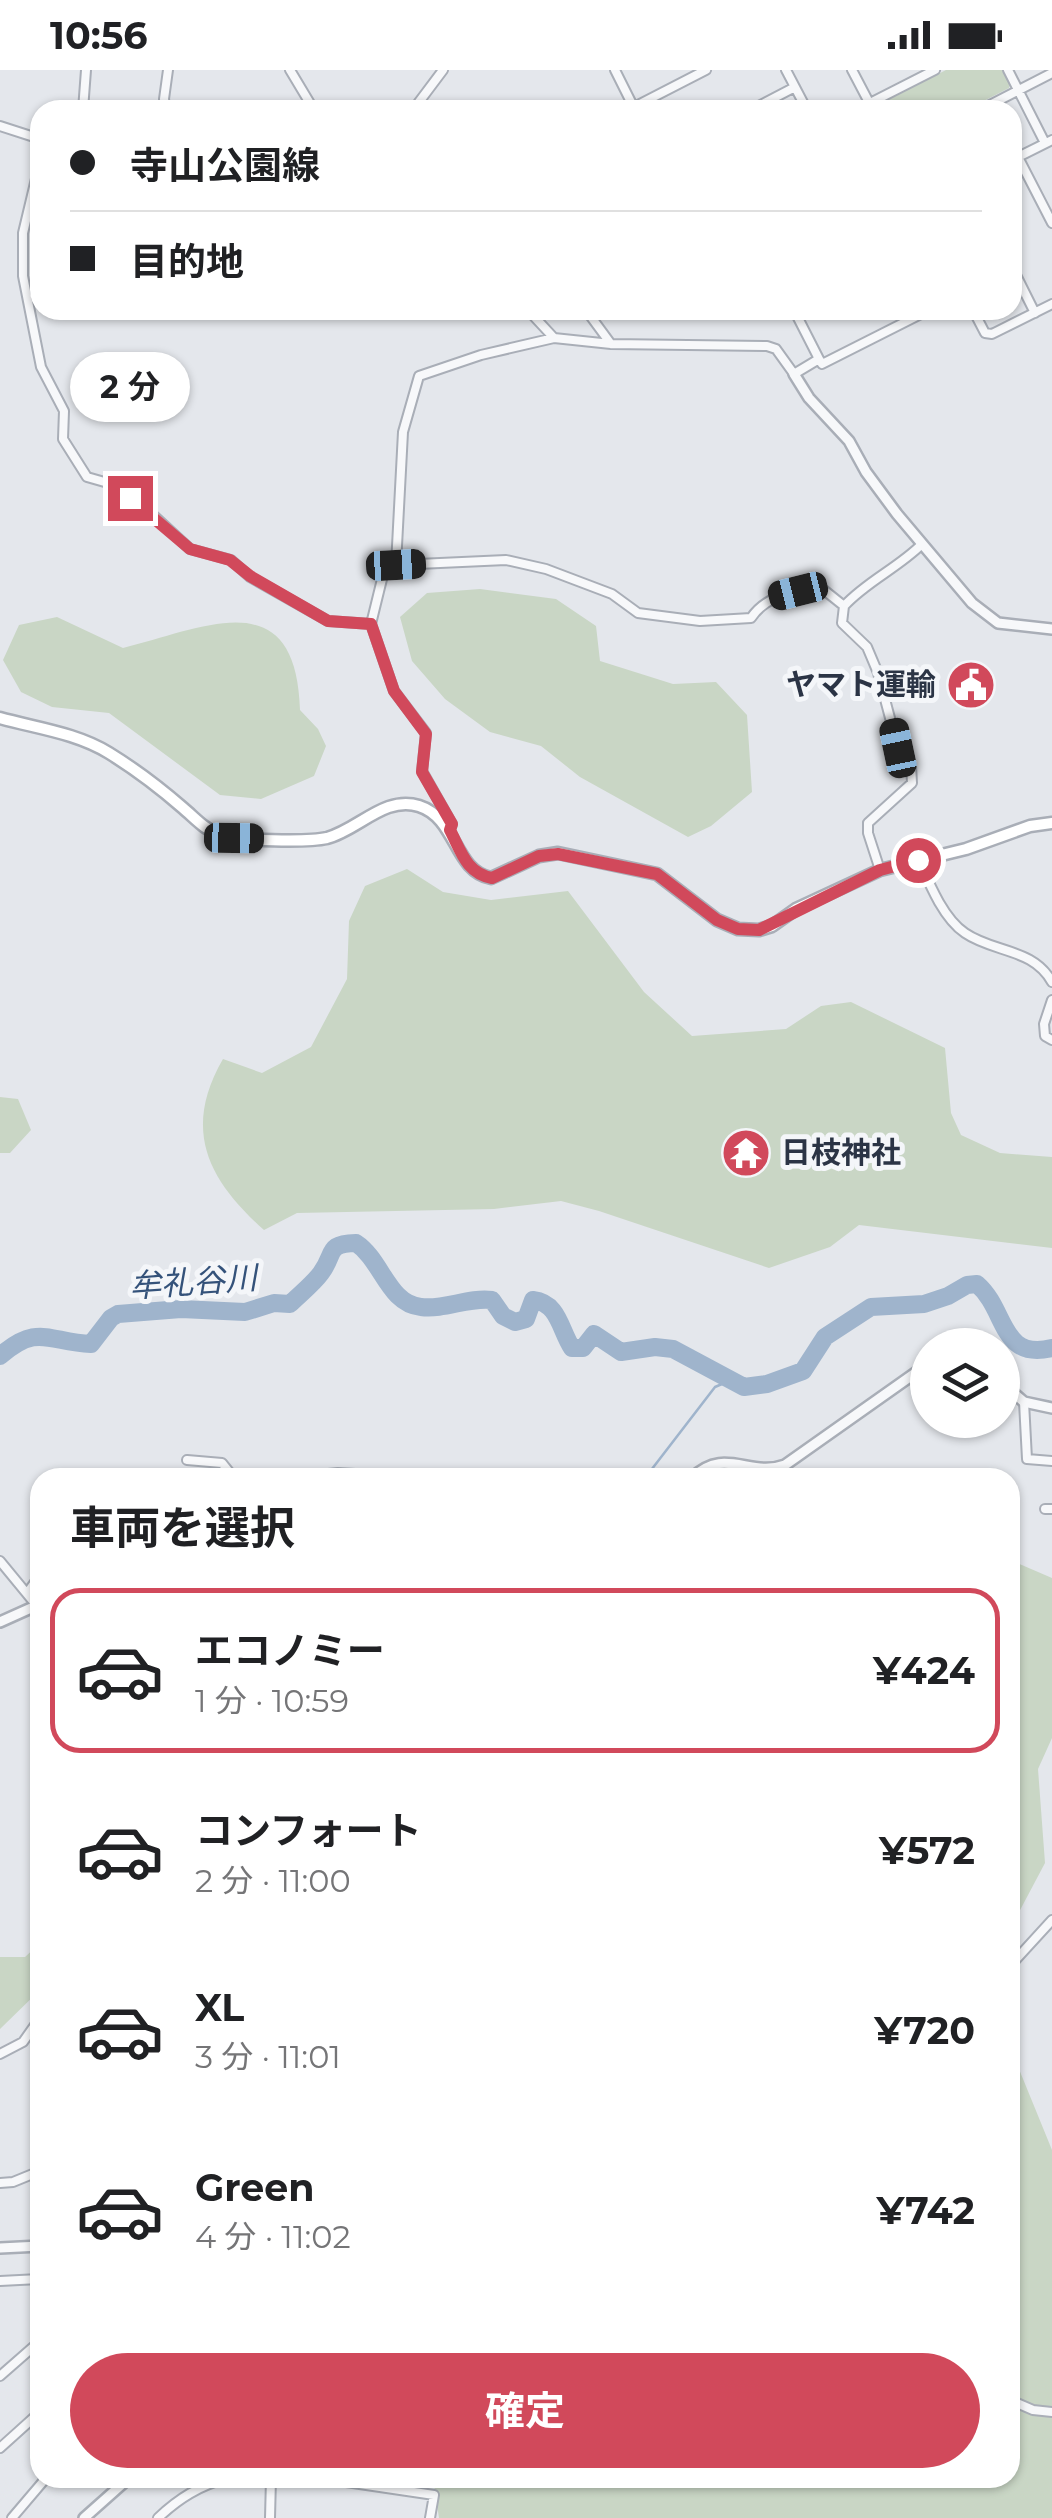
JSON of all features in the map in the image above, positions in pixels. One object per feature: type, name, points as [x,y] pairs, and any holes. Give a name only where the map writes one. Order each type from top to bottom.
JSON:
[{"type":"main road","points":[[0,718],[85,741],[106,751],[202,826],[221,836],[326,838],[400,804],[426,809],[450,830],[470,869],[484,877],[492,878],[539,856],[558,854],[657,874],[717,920],[747,930],[772,926],[796,909],[880,870],[1052,823]]},
{"type":"street","points":[[84,100],[86,70]]},
{"type":"street","points":[[164,100],[168,70]]},
{"type":"street","points":[[290,70],[308,100]]},
{"type":"street","points":[[421,100],[444,70]]},
{"type":"street","points":[[615,70],[630,100]]},
{"type":"street","points":[[651,100],[706,70]]},
{"type":"street","points":[[786,70],[802,100]]},
{"type":"street","points":[[852,70],[868,100]]},
{"type":"street","points":[[884,100],[935,70]]},
{"type":"street","points":[[1008,70],[1049,141],[1022,154]]},
{"type":"street","points":[[999,100],[1052,74]]},
{"type":"street","points":[[770,100],[795,87]]},
{"type":"street","points":[[0,126],[30,136]]},
{"type":"street","points":[[1022,170],[1052,222]]},
{"type":"street","points":[[30,204],[23,233],[23,276],[30,311]]},
{"type":"street","points":[[1022,286],[1036,313]]},
{"type":"street","points":[[1022,320],[1052,304]]},
{"type":"street","points":[[32,320],[41,367],[64,411],[63,439],[87,477],[108,483],[152,514],[190,549],[230,560],[250,576],[328,621],[371,624]]},
{"type":"street","points":[[537,320],[554,338]]},
{"type":"street","points":[[593,320],[611,344]]},
{"type":"street","points":[[799,320],[822,364],[909,320]]},
{"type":"street","points":[[978,320],[984,333],[992,334],[1021,320]]},
{"type":"street","points":[[396,565],[403,432],[419,376],[481,355],[554,338],[611,344],[768,346],[776,348],[809,398],[849,441],[866,472],[972,603],[998,622],[1052,629]]},
{"type":"street","points":[[794,374],[819,358]]},
{"type":"street","points":[[880,870],[868,823],[912,782],[911,765],[898,748],[888,702],[867,647],[842,623],[844,606],[865,584],[904,562],[922,544]]},
{"type":"street","points":[[450,830],[452,824],[422,772],[426,734],[394,691],[371,624],[384,570],[396,565],[506,560],[525,563],[612,594],[638,613],[660,618],[750,618],[757,608],[778,596],[819,586],[844,606]]},
{"type":"street","points":[[918,860],[941,904],[962,931],[1034,960],[1052,982]]},
{"type":"street","points":[[1052,1000],[1044,1029],[1052,1040]]},
{"type":"street","points":[[771,1468],[785,1465],[910,1377]]},
{"type":"street","points":[[1020,1399],[1052,1408]]},
{"type":"street","points":[[1024,1402],[1027,1458],[1052,1461]]},
{"type":"street","points":[[187,1460],[222,1462],[225,1468]]},
{"type":"street","points":[[702,1468],[718,1462],[759,1468]]},
{"type":"street","points":[[0,1561],[30,1595]]},
{"type":"street","points":[[0,1622],[30,1609]]},
{"type":"street","points":[[1020,1955],[1052,1920]]},
{"type":"street","points":[[0,2054],[24,2042],[30,2033]]},
{"type":"street","points":[[0,2183],[30,2175]]},
{"type":"street","points":[[0,2248],[30,2246]]},
{"type":"street","points":[[0,2281],[30,2279]]},
{"type":"street","points":[[0,2376],[30,2350]]},
{"type":"street","points":[[1020,2405],[1052,2412]]},
{"type":"street","points":[[0,2448],[30,2421]]},
{"type":"street","points":[[12,2518],[38,2488]]},
{"type":"street","points":[[84,2518],[118,2488]]},
{"type":"street","points":[[158,2518],[198,2488]]},
{"type":"street","points":[[270,2488],[270,2518]]},
{"type":"street","points":[[387,2488],[434,2495],[430,2518]]},
{"type":"green space","points":[[946,70],[1003,70],[1010,84],[986,100],[888,100]]},
{"type":"green space","points":[[480,589],[556,599],[596,626],[600,661],[673,684],[716,682],[747,715],[752,792],[711,826],[688,837],[580,777],[541,746],[490,732],[445,699],[412,661],[400,617],[427,593]]},
{"type":"green space","points":[[57,617],[123,648],[214,625],[241,623],[264,628],[282,643],[295,669],[300,710],[318,729],[326,746],[314,776],[261,799],[220,795],[109,713],[52,707],[21,692],[3,660],[19,625]]},
{"type":"green space","points":[[407,869],[443,892],[491,900],[568,891],[644,992],[692,1036],[786,1029],[821,1006],[851,1002],[945,1048],[951,1113],[961,1135],[1000,1153],[1052,1157],[1052,1248],[859,1225],[830,1247],[769,1268],[561,1201],[494,1209],[297,1213],[264,1230],[228,1192],[207,1152],[204,1109],[211,1085],[223,1059],[262,1073],[311,1047],[347,979],[349,921],[365,886]]},
{"type":"green space","points":[[0,1097],[18,1099],[31,1130],[10,1153],[0,1153]]},
{"type":"green space","points":[[1020,1564],[1052,1578],[1052,1738],[1038,1769],[1045,1863],[1020,1910]]},
{"type":"green space","points":[[30,1952],[30,2000],[0,2029],[0,1957],[25,1957]]},
{"type":"green space","points":[[1020,2072],[1052,2150],[1052,2518],[439,2518],[434,2488],[1020,2488]]},
{"type":"waterway","name":"牟礼谷川","points":[[0,1356],[34,1337],[91,1344],[118,1314],[181,1309],[245,1312],[274,1303],[290,1304],[318,1277],[335,1248],[356,1243],[393,1290],[410,1304],[430,1307],[492,1300],[503,1316],[515,1322],[526,1319],[533,1300],[542,1302],[554,1312],[572,1348],[583,1348],[594,1334],[621,1352],[655,1347],[673,1349],[744,1387],[767,1384],[803,1371],[825,1337],[871,1307],[924,1304],[967,1285],[977,1284],[987,1295],[1013,1340],[1035,1350],[1052,1348]]},
{"type":"waterway","points":[[653,1468],[715,1387],[729,1381]]},
{"type":"place","name":"ヤマト運輸","points":[[971,685]]},
{"type":"place","name":"日枝神社","points":[[746,1153]]},
{"type":"route","points":[[130,498],[190,549],[230,560],[250,576],[328,621],[371,624],[394,691],[426,734],[422,772],[452,824],[450,830],[467,864],[484,877],[492,878],[539,856],[558,854],[657,874],[717,920],[759,930],[880,870],[918,860]]}]
